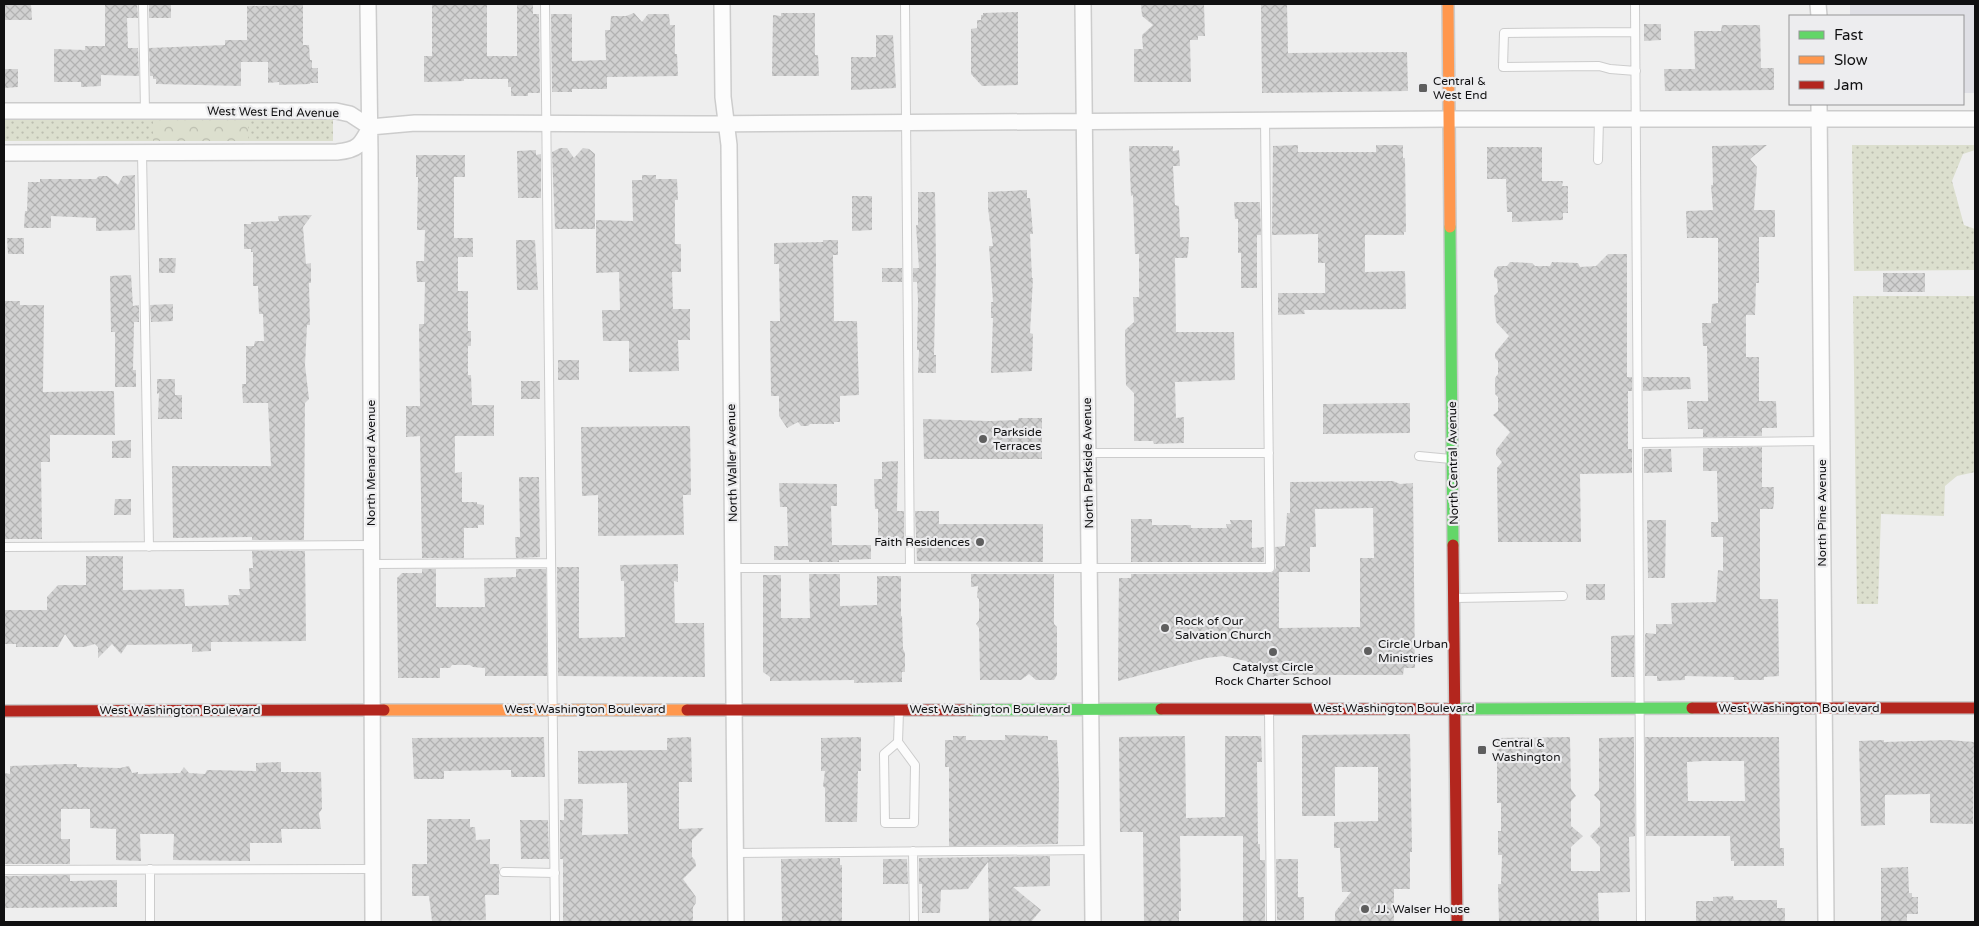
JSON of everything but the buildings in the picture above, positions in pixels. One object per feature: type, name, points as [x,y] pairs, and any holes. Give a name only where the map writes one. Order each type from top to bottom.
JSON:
[{"type":"street","name":"North Menard Avenue","points":[[368,4],[373,922]]},
{"type":"street","name":"North Waller Avenue","points":[[722,4],[723,97],[729,145],[736,922]]},
{"type":"street","name":"North Parkside Avenue","points":[[1082,4],[1093,922]]},
{"type":"street","name":"North Central Avenue","points":[[1448,4],[1457,922]]},
{"type":"street","name":"North Pine Avenue","points":[[1819,105],[1826,922]]},
{"type":"street","name":"West West End Avenue","points":[[4,111],[336,111],[350,114],[370,127]]},
{"type":"street","points":[[4,153],[142,154],[350,151],[361,144],[370,127],[415,123],[1449,119],[1975,120]]},
{"type":"street","name":"West Washington Boulevard","points":[[4,711],[1975,708]]},
{"type":"lane","points":[[143,4],[144,111]]},
{"type":"lane","points":[[545,4],[555,922]]},
{"type":"lane","points":[[905,4],[910,568]]},
{"type":"lane","points":[[1635,4],[1641,922]]},
{"type":"lane","points":[[1636,32],[1504,33],[1503,67],[1599,66],[1636,71]]},
{"type":"lane","points":[[1598,160],[1599,119]]},
{"type":"lane","points":[[733,568],[1270,568],[1265,120]]},
{"type":"lane","points":[[142,154],[149,547]]},
{"type":"lane","points":[[1638,443],[1822,441]]},
{"type":"lane","points":[[1088,453],[1268,453]]},
{"type":"lane","points":[[1419,456],[1453,459]]},
{"type":"lane","points":[[4,547],[372,546]]},
{"type":"lane","points":[[372,564],[551,563]]},
{"type":"lane","points":[[1454,598],[1563,596]]},
{"type":"lane","points":[[1269,708],[1271,922]]},
{"type":"lane","points":[[898,742],[884,754],[885,823],[914,823],[915,766],[898,742],[899,709]]},
{"type":"lane","points":[[735,852],[1092,850]]},
{"type":"lane","points":[[913,851],[914,922]]},
{"type":"lane","points":[[150,869],[150,922]]},
{"type":"lane","points":[[4,870],[373,869]]},
{"type":"lane","points":[[504,872],[555,873]]},
{"type":"shaded area","points":[[1850,4],[1975,4],[1975,93],[1964,93],[1964,15],[1850,15]]},
{"type":"green space","points":[[4,118],[153,118],[153,141],[4,141]]},
{"type":"green space","points":[[153,118],[248,118],[248,141],[153,141]]},
{"type":"green space","points":[[248,118],[333,118],[333,141],[248,141]]},
{"type":"green space","points":[[1852,145],[1975,145],[1975,150],[1963,154],[1952,181],[1964,225],[1975,229],[1975,270],[1854,271]]},
{"type":"green space","points":[[1853,296],[1975,296],[1975,472],[1957,476],[1945,486],[1944,516],[1881,514],[1878,604],[1857,604]]},
{"type":"traffic: fast","points":[[1450,227],[1453,545]]},
{"type":"traffic: fast","points":[[1452,709],[1692,708]]},
{"type":"traffic: fast","points":[[971,710],[1161,709]]},
{"type":"traffic: slow","points":[[1448,4],[1450,227]]},
{"type":"traffic: slow","points":[[384,710],[687,710]]},
{"type":"traffic: jam","points":[[1453,545],[1457,922]]},
{"type":"traffic: jam","points":[[1692,708],[1975,708]]},
{"type":"traffic: jam","points":[[1161,709],[1452,709]]},
{"type":"traffic: jam","points":[[4,711],[384,710]]},
{"type":"traffic: jam","points":[[687,710],[971,710]]},
{"type":"place","name":"Central & West End","points":[[1423,88]]},
{"type":"place","name":"Parkside Terraces","points":[[983,439]]},
{"type":"place","name":"Faith Residences","points":[[980,542]]},
{"type":"place","name":"Rock of Our Salvation Church","points":[[1165,628]]},
{"type":"place","name":"Circle Urban Ministries","points":[[1368,651]]},
{"type":"place","name":"Catalyst Circle Rock Charter School","points":[[1273,652]]},
{"type":"place","name":"Central & Washington","points":[[1482,750]]},
{"type":"place","name":"JJ. Walser House","points":[[1365,909]]}]
